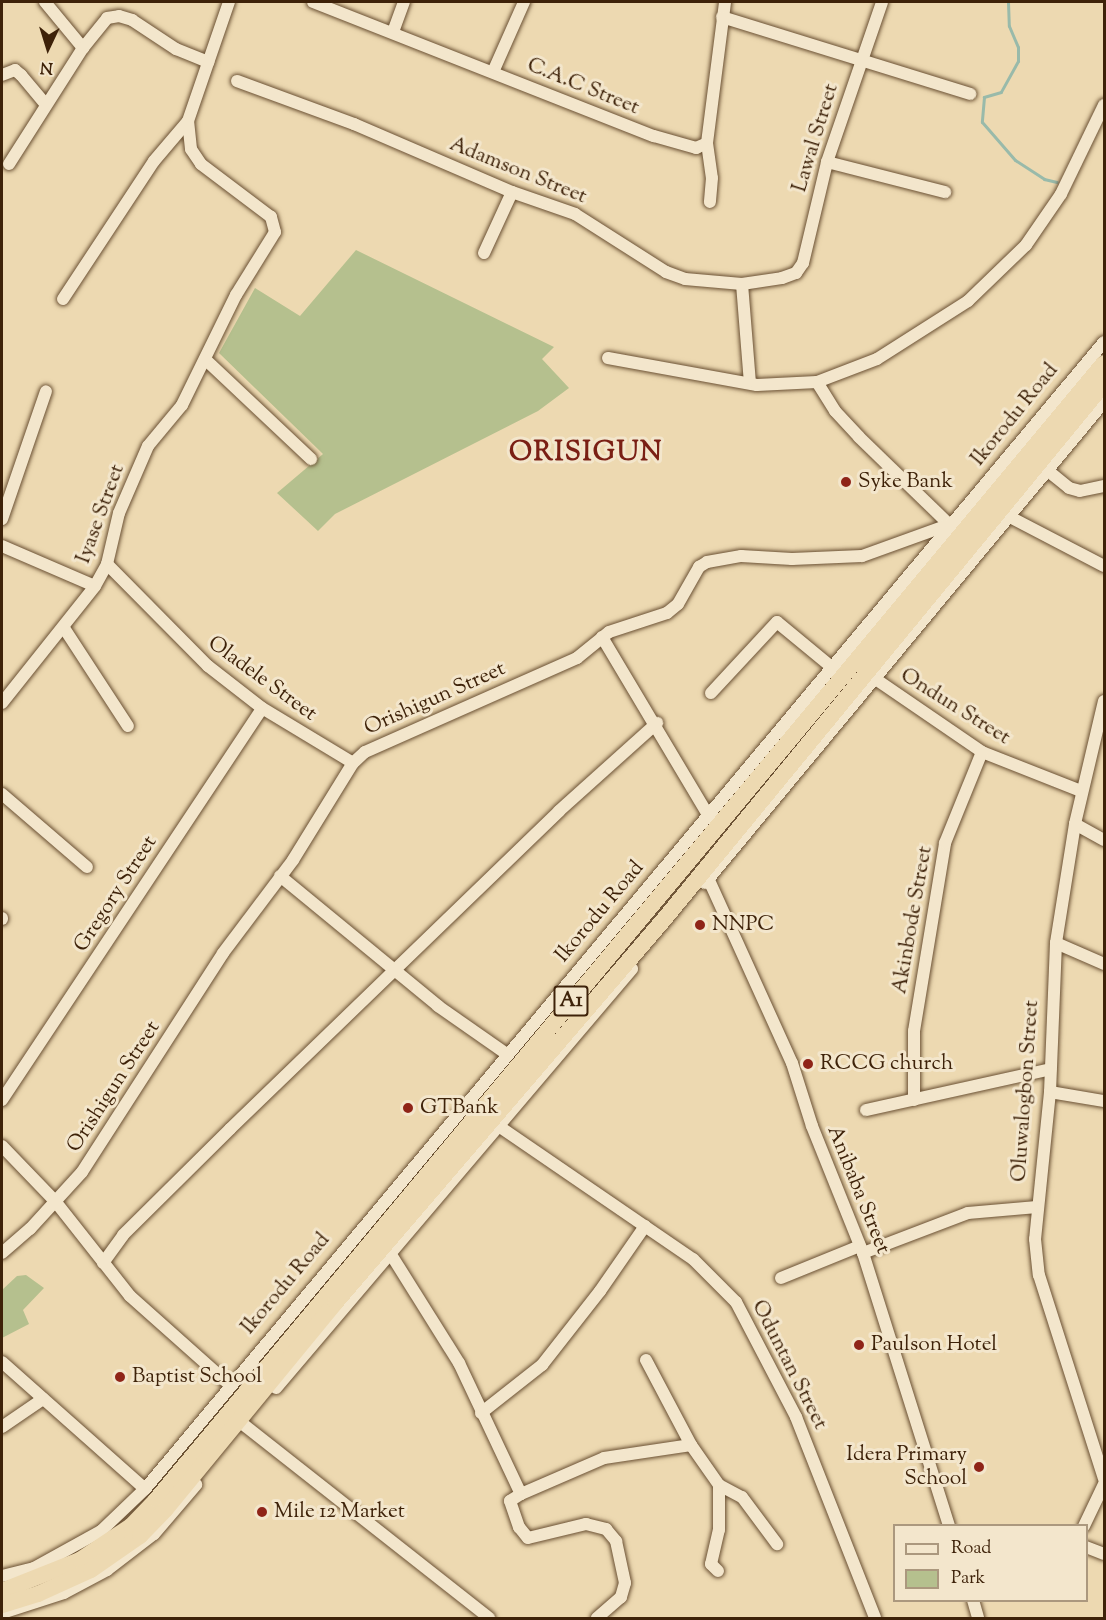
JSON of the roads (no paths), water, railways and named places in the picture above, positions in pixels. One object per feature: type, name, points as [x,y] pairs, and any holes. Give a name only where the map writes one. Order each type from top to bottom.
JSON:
[{"type":"highway","name":"Ikorodu Road","points":[[2,1591],[80,1560],[131,1526],[156,1500],[1104,363]]},
{"type":"highway","name":"A1","points":[[2,1605],[66,1583],[140,1536],[492,1132],[1104,384]]},
{"type":"street","points":[[45,2],[82,48]]},
{"type":"street","points":[[63,298],[154,161],[188,121],[229,2]]},
{"type":"street","name":"C.A.C Street","points":[[313,2],[670,142],[696,148],[707,143]]},
{"type":"street","points":[[393,32],[404,2]]},
{"type":"street","points":[[493,72],[524,2]]},
{"type":"street","points":[[710,202],[712,178],[707,143],[725,2]]},
{"type":"street","name":"Lawal Street","points":[[782,278],[796,273],[803,263],[827,162],[882,2]]},
{"type":"street","points":[[9,164],[82,48],[107,18],[119,16],[176,50],[209,62]]},
{"type":"street","points":[[722,17],[970,94]]},
{"type":"street","points":[[2,75],[15,70],[45,104]]},
{"type":"street","name":"Adamson Street","points":[[237,81],[354,124],[512,192],[597,225],[666,272],[685,279],[742,284],[782,278]]},
{"type":"street","points":[[608,358],[750,383],[817,382],[877,359],[903,345],[968,301],[1026,245],[1061,194],[1104,105]]},
{"type":"street","points":[[188,121],[195,158],[275,224],[273,237],[226,314],[207,361],[311,459]]},
{"type":"street","points":[[827,162],[945,192]]},
{"type":"street","points":[[484,253],[512,192]]},
{"type":"street","points":[[742,284],[750,383]]},
{"type":"street","name":"Ikorodu Road","points":[[2,1576],[34,1568],[101,1532],[145,1489],[230,1385],[710,818],[1104,342]]},
{"type":"street","name":"Iyase Street","points":[[2,703],[95,586],[107,564],[119,513],[148,446],[182,405],[207,361]]},
{"type":"street","points":[[817,382],[835,411],[951,526]]},
{"type":"street","points":[[2,519],[46,391]]},
{"type":"street","points":[[492,1132],[877,680],[1008,516],[1104,402]]},
{"type":"street","points":[[1047,470],[1069,488],[1080,491],[1104,486]]},
{"type":"street","points":[[1008,516],[1104,566]]},
{"type":"street","name":"Orishigun Street","points":[[2,1253],[82,1172],[223,953],[280,876],[353,763],[376,744],[577,658],[602,637],[674,608],[699,567],[714,559],[862,556],[951,526]]},
{"type":"street","points":[[2,546],[95,586]]},
{"type":"street","name":"Oladele Street","points":[[107,564],[199,659],[262,708],[353,763]]},
{"type":"street","points":[[711,693],[777,622],[834,669]]},
{"type":"street","points":[[63,628],[128,726]]},
{"type":"street","points":[[602,637],[657,723],[710,818]]},
{"type":"street","name":"Ondun Street","points":[[877,680],[982,752],[1081,791]]},
{"type":"street","name":"Oluwalogbon Street","points":[[1104,701],[1081,791],[1056,943],[1050,1092],[1037,1207],[1039,1275],[1104,1479]]},
{"type":"street","name":"Gregory Street","points":[[2,1100],[262,708]]},
{"type":"street","points":[[103,1263],[123,1235],[559,811],[657,723]]},
{"type":"street","name":"Akinbode Street","points":[[914,1100],[914,1031],[945,843],[982,752]]},
{"type":"street","points":[[2,794],[87,867]]},
{"type":"street","points":[[1075,824],[1104,840]]},
{"type":"street","points":[[280,876],[438,1006],[508,1056]]},
{"type":"street","name":"Anibaba Street","points":[[708,878],[792,1063],[812,1126],[862,1250],[948,1524]]},
{"type":"street","points":[[1056,943],[1104,964]]},
{"type":"street","points":[[866,1110],[1051,1069]]},
{"type":"street","points":[[1050,1092],[1104,1101]]},
{"type":"street","name":"Oduntan Street","points":[[492,1132],[645,1226],[693,1259],[736,1302],[796,1417],[875,1618]]},
{"type":"street","points":[[2,1146],[55,1201],[130,1296],[230,1385]]},
{"type":"street","points":[[2,1614],[76,1588],[137,1550],[179,1507],[244,1425],[390,1253],[427,1205]]},
{"type":"street","points":[[781,1278],[968,1213],[1037,1207]]},
{"type":"street","points":[[481,1413],[542,1365],[600,1291],[645,1226]]},
{"type":"street","points":[[390,1253],[459,1364],[521,1494]]},
{"type":"street","points":[[646,1360],[692,1445],[719,1485],[742,1497],[777,1544]]},
{"type":"street","points":[[2,1362],[145,1489]]},
{"type":"street","points":[[2,1427],[43,1399]]},
{"type":"street","points":[[244,1425],[489,1618]]},
{"type":"street","points":[[597,1618],[621,1597],[625,1583],[616,1541],[606,1529],[586,1524],[528,1538],[511,1507],[513,1497],[604,1458],[692,1445]]},
{"type":"street","points":[[1085,1524],[1104,1484]]},
{"type":"street","points":[[718,1571],[711,1564],[719,1530],[719,1485]]},
{"type":"street","points":[[1088,1548],[1104,1554]]},
{"type":"street","points":[[974,1602],[978,1618]]},
{"type":"waterway","points":[[1008,2],[1009,26],[1018,47],[1018,61],[1001,92],[984,97],[982,122],[1015,160],[1044,179],[1057,182]]},
{"type":"place","name":"Syke Bank","points":[[846,482]]},
{"type":"place","name":"NNPC","points":[[700,925]]},
{"type":"place","name":"RCCG church","points":[[808,1064]]},
{"type":"place","name":"GTBank","points":[[408,1108]]},
{"type":"place","name":"Paulson Hotel","points":[[859,1345]]},
{"type":"place","name":"Baptist School","points":[[120,1377]]},
{"type":"place","name":"Idera Primary School","points":[[979,1467]]},
{"type":"place","name":"Mile 12 Market","points":[[262,1512]]},
{"type":"district","name":"ORISIGUN","points":[[586,454]]}]
